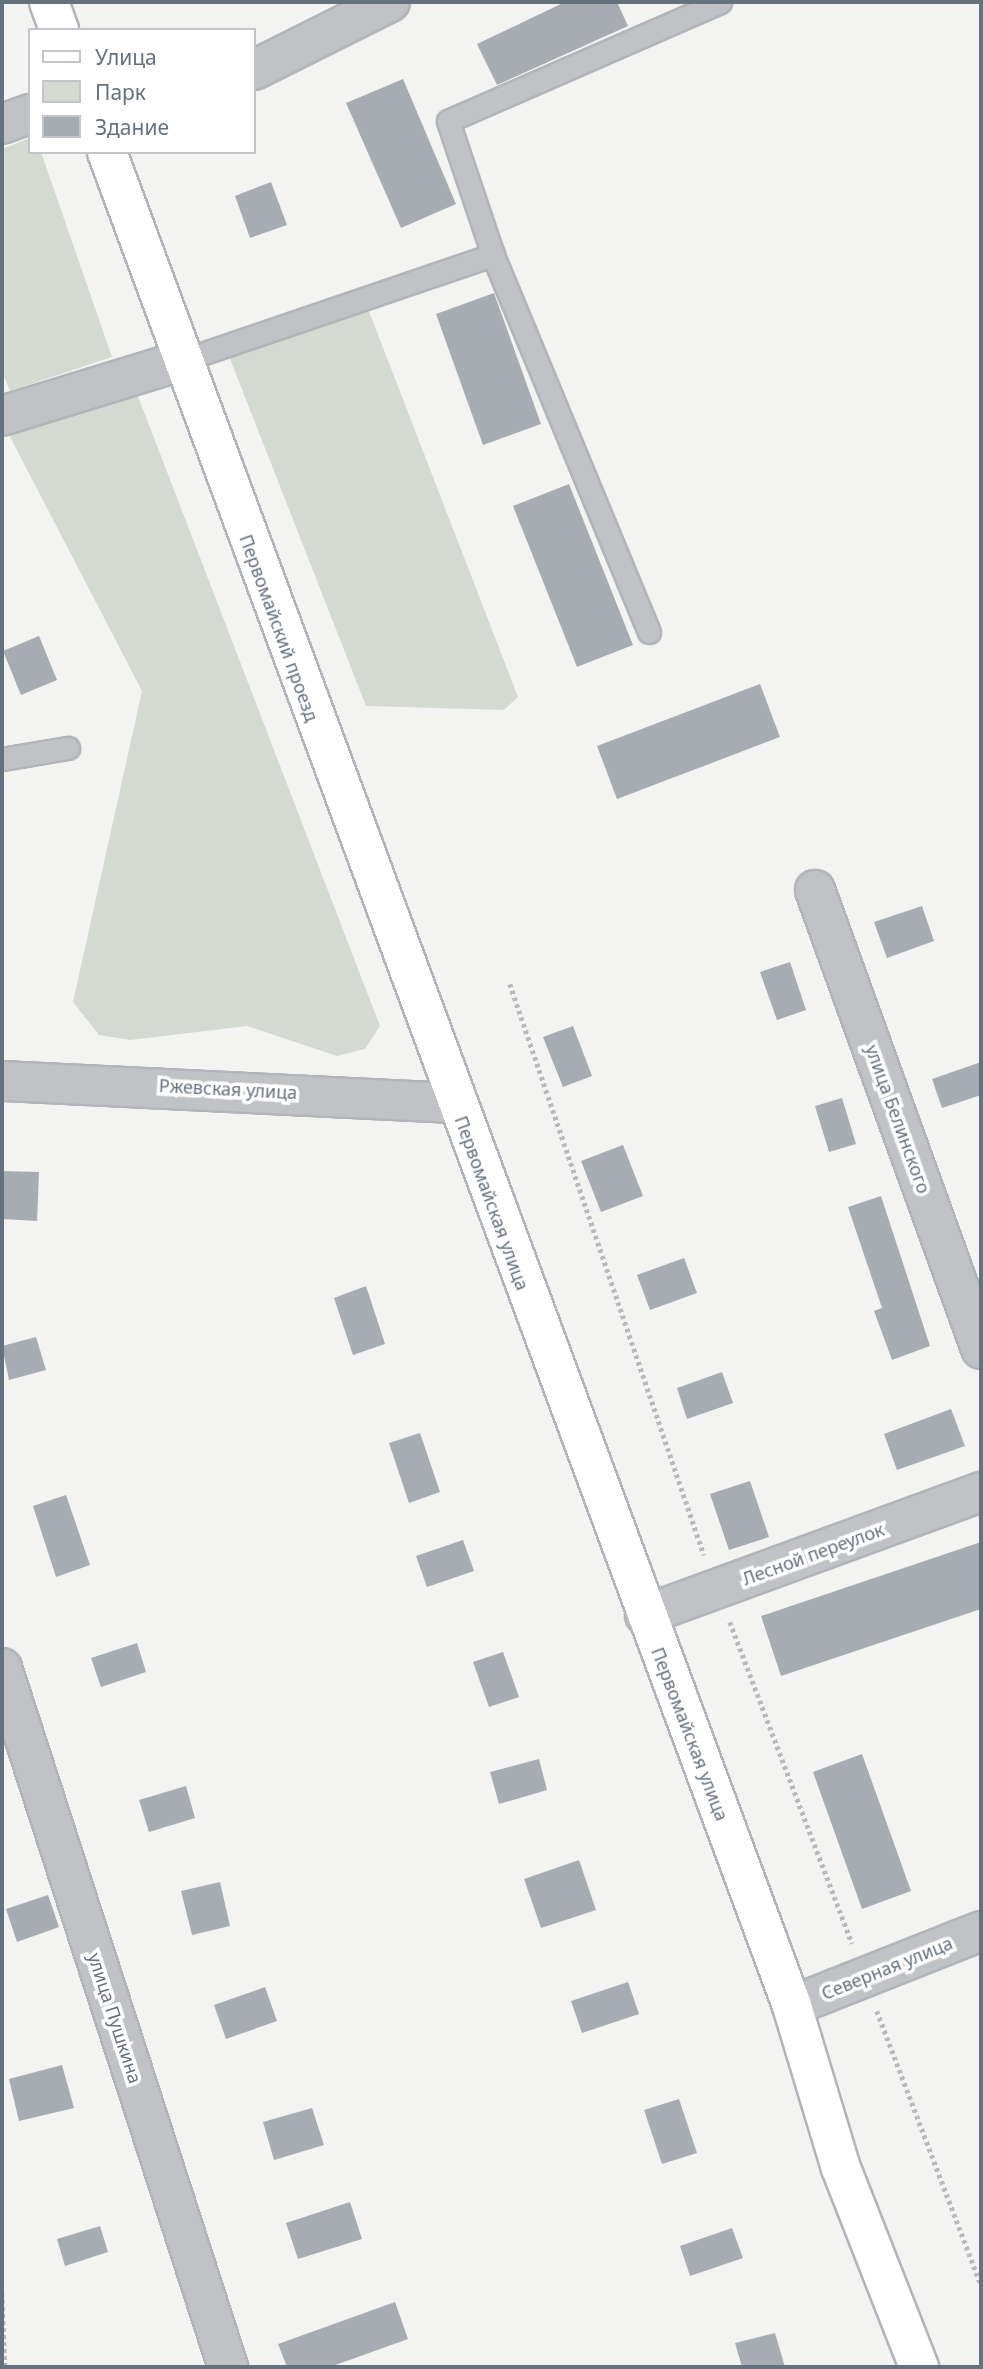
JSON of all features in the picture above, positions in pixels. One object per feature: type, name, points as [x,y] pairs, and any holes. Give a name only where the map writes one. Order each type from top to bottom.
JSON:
[{"type":"main road","points":[[49,2],[58,28]]},
{"type":"main road","name":"Первомайский проезд","points":[[108,154],[181,361],[454,1103]]},
{"type":"main road","name":"Первомайская улица","points":[[454,1103],[792,2006],[841,2168],[919,2367]]},
{"type":"street","points":[[256,69],[390,2]]},
{"type":"street","points":[[2,124],[28,115]]},
{"type":"street","points":[[2,416],[181,361]]},
{"type":"street","name":"улица Белинского","points":[[815,890],[981,1349]]},
{"type":"street","name":"Ржевская улица","points":[[2,1081],[454,1103]]},
{"type":"street","name":"Лесной переулок","points":[[645,1615],[981,1492]]},
{"type":"street","name":"улица Пушкина","points":[[2,1668],[228,2367]]},
{"type":"street","name":"Северная улица","points":[[792,2006],[981,1931]]},
{"type":"lane","points":[[649,632],[493,256],[448,121],[720,2]]},
{"type":"lane","points":[[181,361],[493,256]]},
{"type":"lane","points":[[2,759],[68,748]]},
{"type":"path","points":[[510,984],[717,1589],[981,2285]]},
{"type":"path","points":[[2,2293],[5,2367]]},
{"type":"green space","points":[[28,139],[28,154],[42,154],[112,357],[10,391],[2,371],[2,149]]},
{"type":"green space","points":[[360,288],[518,697],[504,710],[366,706],[225,346]]},
{"type":"green space","points":[[136,391],[380,1026],[365,1049],[337,1056],[247,1026],[130,1040],[99,1035],[73,1002],[142,691],[8,433]]},
{"type":"building","points":[[565,2],[617,2],[628,26],[497,85],[477,44]]},
{"type":"building","points":[[403,79],[456,204],[401,228],[346,103]]},
{"type":"building","points":[[271,182],[287,225],[250,238],[235,196]]},
{"type":"building","points":[[494,293],[541,424],[483,445],[436,314]]},
{"type":"building","points":[[569,484],[633,645],[577,667],[513,506]]},
{"type":"building","points":[[39,636],[57,680],[21,695],[3,651]]},
{"type":"building","points":[[760,684],[780,737],[617,799],[597,746]]},
{"type":"building","points":[[922,906],[934,941],[887,958],[874,922]]},
{"type":"building","points":[[790,962],[806,1010],[777,1020],[760,972]]},
{"type":"building","points":[[573,1026],[592,1076],[563,1087],[543,1037]]},
{"type":"building","points":[[981,1062],[981,1095],[942,1108],[932,1079]]},
{"type":"building","points":[[842,1098],[856,1144],[829,1152],[815,1106]]},
{"type":"building","points":[[623,1145],[643,1196],[601,1212],[581,1161]]},
{"type":"building","points":[[2,1171],[39,1172],[37,1221],[2,1219]]},
{"type":"building","points":[[881,1196],[930,1346],[892,1360],[874,1311],[882,1308],[848,1207]]},
{"type":"building","points":[[684,1258],[697,1293],[650,1310],[637,1275]]},
{"type":"building","points":[[366,1286],[385,1344],[353,1355],[334,1298]]},
{"type":"building","points":[[36,1337],[46,1370],[9,1380],[2,1346]]},
{"type":"building","points":[[722,1372],[733,1403],[687,1419],[677,1388]]},
{"type":"building","points":[[951,1409],[965,1446],[897,1470],[884,1434]]},
{"type":"building","points":[[420,1433],[440,1492],[409,1503],[389,1443]]},
{"type":"building","points":[[750,1481],[769,1537],[729,1550],[710,1494]]},
{"type":"building","points":[[66,1495],[90,1565],[56,1577],[33,1506]]},
{"type":"building","points":[[463,1540],[474,1571],[427,1587],[416,1556]]},
{"type":"building","points":[[981,1542],[981,1609],[781,1676],[761,1616]]},
{"type":"building","points":[[137,1643],[146,1672],[101,1687],[91,1658]]},
{"type":"building","points":[[503,1652],[519,1697],[489,1707],[473,1662]]},
{"type":"building","points":[[862,1754],[911,1891],[862,1909],[813,1772]]},
{"type":"building","points":[[539,1759],[547,1790],[499,1804],[490,1772]]},
{"type":"building","points":[[186,1786],[195,1818],[149,1832],[139,1800]]},
{"type":"building","points":[[579,1860],[596,1910],[541,1928],[524,1879]]},
{"type":"building","points":[[220,1882],[230,1926],[192,1935],[181,1891]]},
{"type":"building","points":[[48,1895],[59,1927],[17,1942],[6,1909]]},
{"type":"building","points":[[628,1982],[639,2014],[582,2033],[571,2001]]},
{"type":"building","points":[[265,1987],[277,2021],[226,2039],[214,2005]]},
{"type":"building","points":[[62,2065],[74,2108],[19,2121],[9,2079]]},
{"type":"building","points":[[679,2099],[697,2153],[662,2164],[644,2110]]},
{"type":"building","points":[[312,2108],[324,2145],[274,2160],[263,2122]]},
{"type":"building","points":[[350,2202],[362,2239],[298,2259],[286,2223]]},
{"type":"building","points":[[100,2226],[108,2252],[65,2266],[57,2239]]},
{"type":"building","points":[[732,2228],[743,2258],[690,2276],[680,2246]]},
{"type":"building","points":[[395,2302],[408,2339],[330,2367],[287,2367],[278,2344]]},
{"type":"building","points":[[775,2333],[785,2367],[742,2367],[735,2343]]}]
